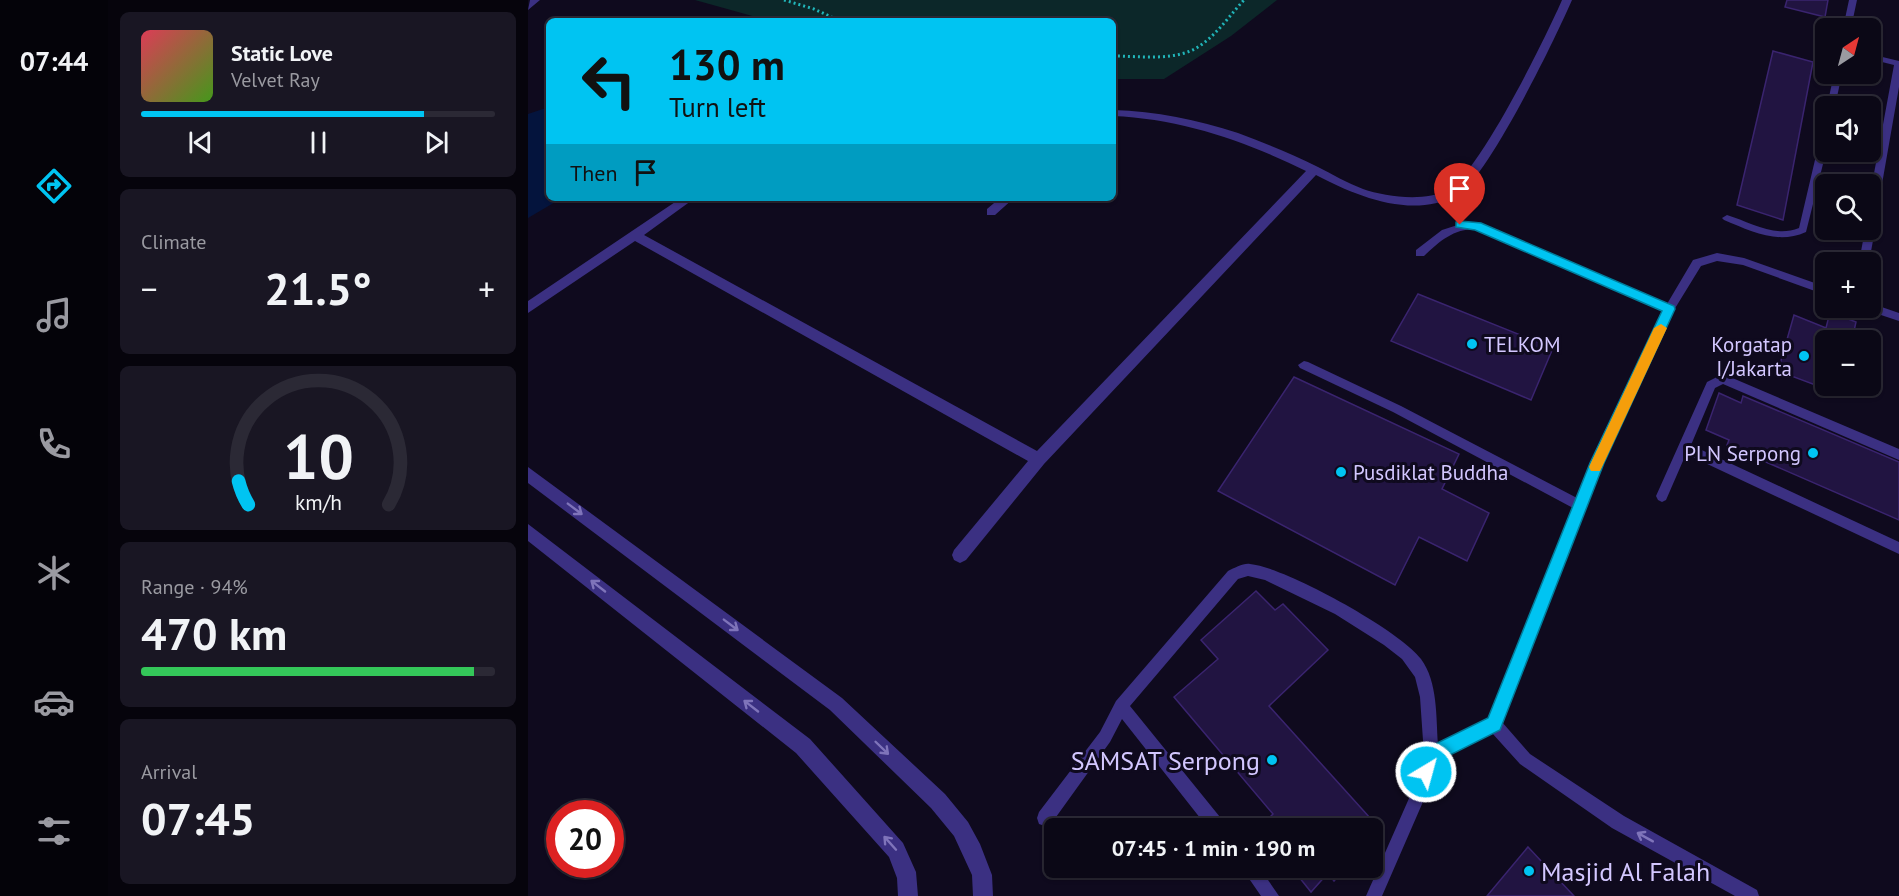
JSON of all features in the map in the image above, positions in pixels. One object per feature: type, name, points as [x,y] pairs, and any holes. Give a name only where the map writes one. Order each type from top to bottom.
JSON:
[{"type":"street","points":[[528,7],[535,0]]},
{"type":"street","points":[[1116,113],[1147,115],[1197,125],[1268,148],[1360,192],[1390,200],[1430,199],[1456,191],[1478,162],[1544,51],[1567,0]]},
{"type":"street","points":[[960,555],[1039,459],[1313,171]]},
{"type":"street","points":[[528,308],[685,201]]},
{"type":"street","points":[[991,212],[1004,201]]},
{"type":"street","points":[[636,236],[1039,459]]},
{"type":"street","points":[[528,474],[837,704],[938,801],[961,829],[982,875],[983,896]]},
{"type":"street","points":[[528,531],[803,746],[896,850],[906,869],[909,884],[908,896]]},
{"type":"lane","points":[[1849,18],[1853,0]]},
{"type":"lane","points":[[1879,174],[1899,64],[1881,59]]},
{"type":"lane","points":[[1727,218],[1779,236],[1792,236],[1803,230],[1819,162]]},
{"type":"lane","points":[[1420,253],[1447,230],[1460,225],[1477,226],[1669,309]]},
{"type":"lane","points":[[1431,755],[1494,724],[1602,453],[1669,309],[1696,263],[1717,257],[1744,262],[1815,287]]},
{"type":"lane","points":[[1881,311],[1899,317]]},
{"type":"lane","points":[[1304,365],[1397,409],[1580,506]]},
{"type":"lane","points":[[1662,496],[1711,385],[1723,379],[1899,454]]},
{"type":"lane","points":[[1683,447],[1899,548]]},
{"type":"lane","points":[[1045,818],[1106,736],[1121,706],[1233,575],[1249,569],[1286,580],[1400,646],[1417,664],[1426,688],[1431,755],[1421,788],[1374,896]]},
{"type":"lane","points":[[1121,706],[1210,818]]},
{"type":"lane","points":[[1494,724],[1525,759],[1618,822],[1751,896]]},
{"type":"lane","points":[[1257,878],[1271,896]]},
{"type":"path","points":[[784,0],[834,18]]},
{"type":"path","points":[[1116,56],[1161,56],[1195,50],[1244,0]]},
{"type":"green space","points":[[695,0],[1277,0],[1231,36],[1164,79],[1116,79],[1116,18],[759,18]]},
{"type":"water","points":[[546,108],[546,201],[557,201],[528,218],[528,114]]},
{"type":"building","points":[[1787,0],[1828,0],[1825,17],[1785,7]]},
{"type":"building","points":[[1773,51],[1813,62],[1783,220],[1737,205]]},
{"type":"building","name":"TELKOM","points":[[1418,294],[1553,348],[1531,400],[1391,341]]},
{"type":"building","name":"Korgatap I/Jakarta","points":[[1794,315],[1826,328],[1828,318],[1846,318],[1856,322],[1854,330],[1815,330],[1815,385],[1778,371]]},
{"type":"building","name":"Pusdiklat Buddha","points":[[1294,377],[1459,454],[1442,489],[1489,513],[1467,561],[1419,537],[1395,585],[1218,491]]},
{"type":"building","name":"PLN Serpong","points":[[1719,393],[1741,403],[1743,396],[1899,462],[1899,520],[1727,445],[1729,440],[1706,430]]},
{"type":"building","name":"SAMSAT Serpong","points":[[1256,591],[1275,610],[1283,604],[1328,650],[1269,706],[1370,818],[1269,818],[1273,814],[1174,697],[1218,659],[1201,640]]},
{"type":"building","name":"Masjid Al Falah","points":[[1528,847],[1574,896],[1487,896]]},
{"type":"building","points":[[1300,878],[1324,878],[1311,892]]},
{"type":"slow traffic","points":[[1595,467],[1661,328]]},
{"type":"place","name":"TELKOM","points":[[1472,344]]},
{"type":"place","name":"Korgatap I/Jakarta","points":[[1804,356]]},
{"type":"place","name":"PLN Serpong","points":[[1813,453]]},
{"type":"place","name":"Pusdiklat Buddha","points":[[1341,472]]},
{"type":"place","name":"SAMSAT Serpong","points":[[1272,760]]},
{"type":"place","name":"Masjid Al Falah","points":[[1529,871]]},
{"type":"route","points":[[1426,772],[1431,755],[1494,724],[1597,463],[1629,393],[1652,350],[1669,309],[1477,226],[1460,225]]}]
